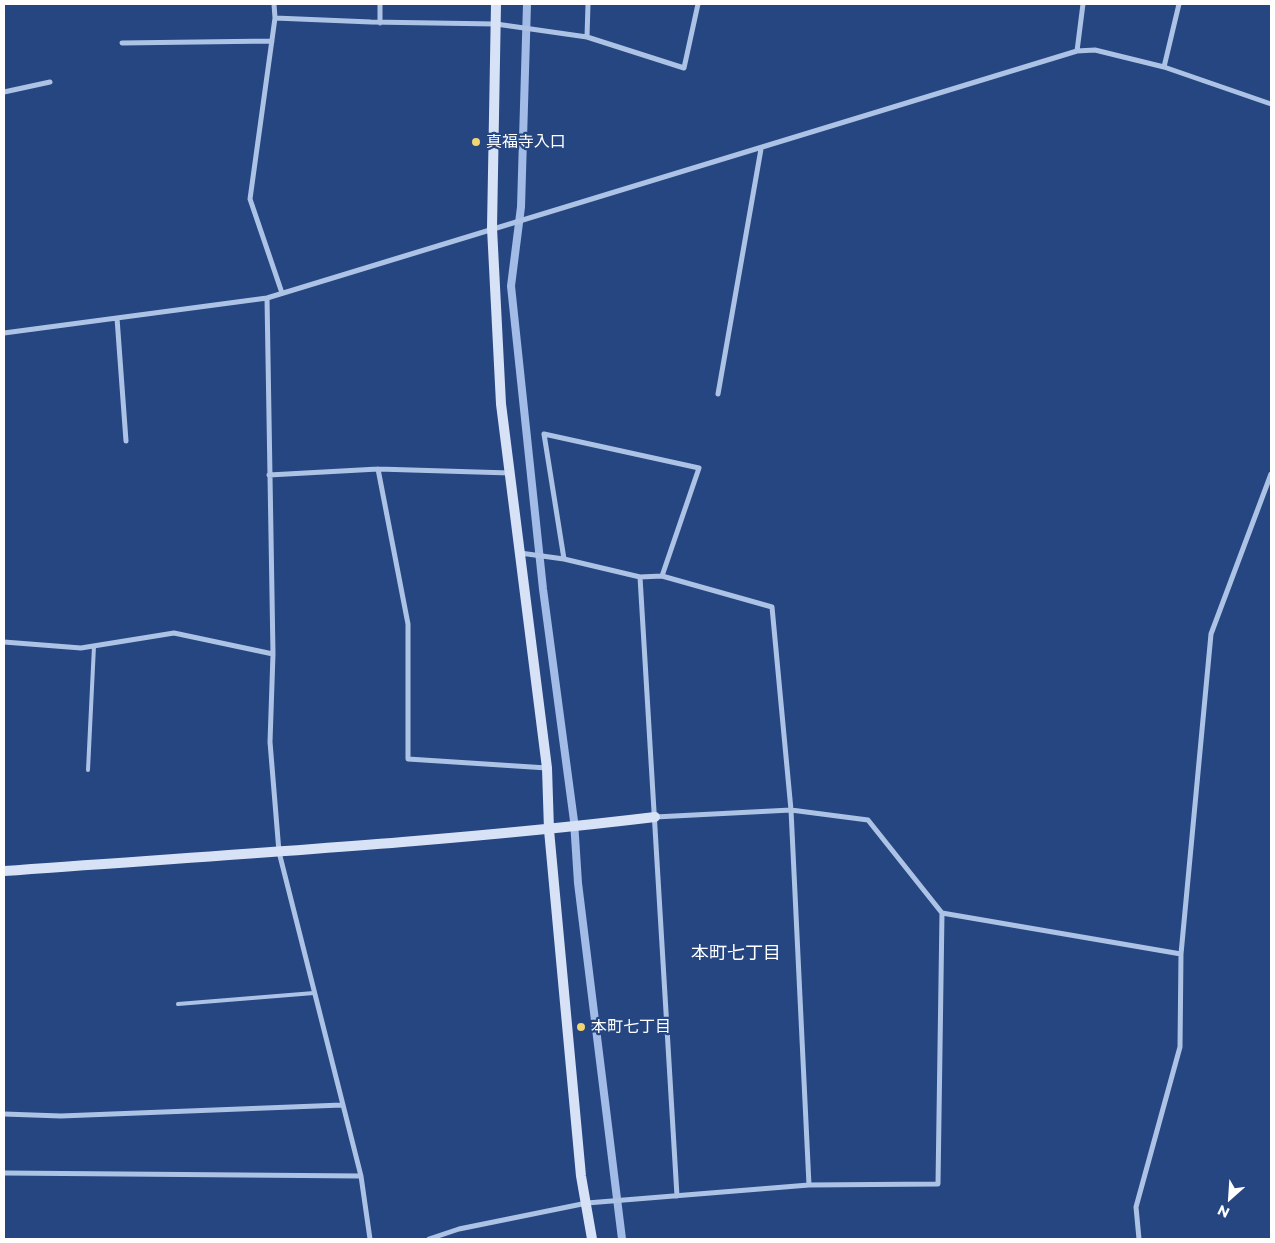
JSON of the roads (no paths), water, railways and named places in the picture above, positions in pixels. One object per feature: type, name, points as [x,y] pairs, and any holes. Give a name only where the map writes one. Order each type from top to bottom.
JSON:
[{"type":"street","points":[[274,4],[275,18],[250,199],[282,293]]},
{"type":"street","points":[[380,4],[380,23]]},
{"type":"street","points":[[496,4],[492,228],[501,404],[548,768],[549,830],[581,1176],[592,1239]]},
{"type":"street","points":[[587,37],[588,4]]},
{"type":"street","points":[[275,18],[380,23],[496,24],[587,37],[684,68],[698,4]]},
{"type":"street","points":[[1077,50],[1083,4]]},
{"type":"street","points":[[1164,67],[1179,4]]},
{"type":"street","points":[[122,43],[272,41]]},
{"type":"street","points":[[4,334],[267,298],[492,228],[761,149],[1077,50],[1095,50],[1164,67],[1271,104]]},
{"type":"street","points":[[4,92],[50,82]]},
{"type":"street","points":[[718,394],[761,149]]},
{"type":"street","points":[[267,298],[273,654],[270,742],[279,852],[361,1176],[370,1239]]},
{"type":"street","points":[[117,318],[126,441]]},
{"type":"street","points":[[564,559],[544,434],[699,468],[662,576]]},
{"type":"street","points":[[269,475],[378,469],[511,473]]},
{"type":"street","points":[[378,469],[408,624],[408,760],[548,768]]},
{"type":"street","points":[[1139,1239],[1136,1207],[1180,1047],[1181,954],[1211,634],[1271,474]]},
{"type":"street","points":[[520,553],[564,559],[640,577],[662,576],[772,607],[792,810],[809,1185]]},
{"type":"street","points":[[640,577],[677,1196]]},
{"type":"street","points":[[4,642],[81,648],[174,633],[273,654]]},
{"type":"street","points":[[4,871],[279,852],[549,830],[655,817],[792,810],[868,820],[942,913],[938,1184],[809,1185],[587,1203],[458,1228],[429,1239]]},
{"type":"street","points":[[942,913],[1181,954]]},
{"type":"street","points":[[4,1114],[61,1116],[342,1105]]},
{"type":"street","points":[[4,1173],[361,1176]]},
{"type":"lane","points":[[88,770],[94,646]]},
{"type":"lane","points":[[178,1004],[314,993]]},
{"type":"waterway","points":[[527,4],[521,207],[511,286],[543,589],[574,821],[578,883],[622,1239]]},
{"type":"place","name":"真福寺入口","points":[[476,142]]},
{"type":"place","name":"本町七丁目","points":[[581,1027]]},
{"type":"district","name":"本町七丁目","points":[[736,954]]}]
